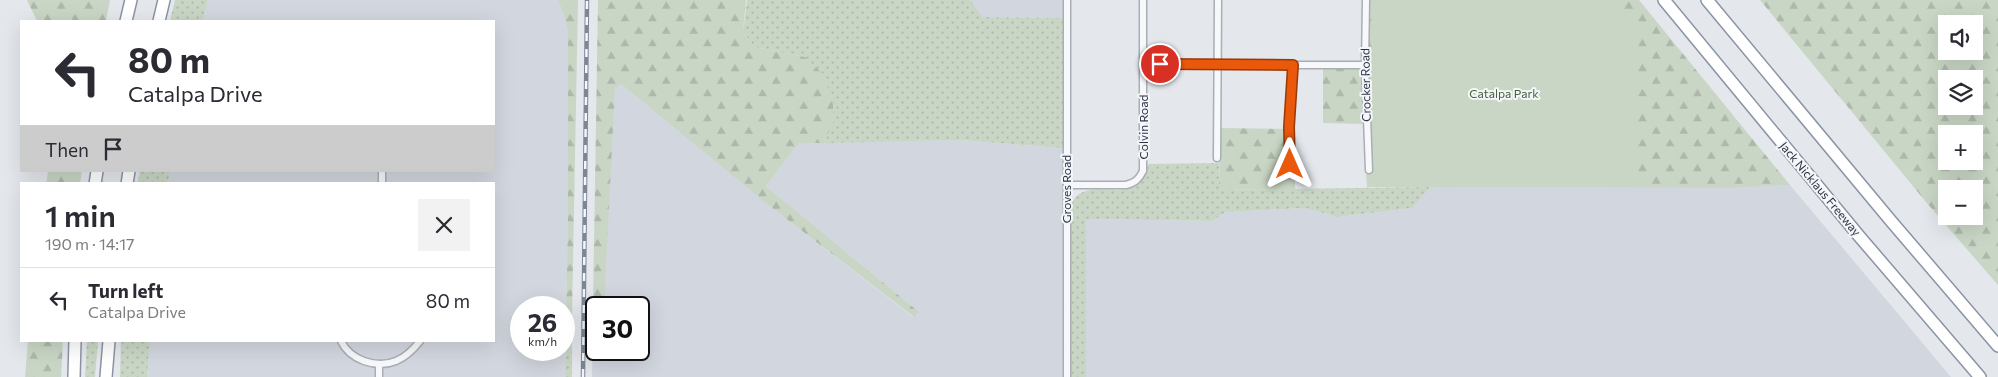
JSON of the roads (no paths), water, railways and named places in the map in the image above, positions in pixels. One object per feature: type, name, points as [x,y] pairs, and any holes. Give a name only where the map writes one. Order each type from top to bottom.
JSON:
[{"type":"highway","points":[[126,20],[131,0]]},
{"type":"highway","points":[[159,20],[164,0]]},
{"type":"highway","name":"Jack Nicklaus Freeway","points":[[1664,0],[1859,236],[1980,377]]},
{"type":"highway","points":[[1707,0],[1998,346]]},
{"type":"highway","points":[[74,377],[75,342]]},
{"type":"highway","points":[[106,377],[109,342]]},
{"type":"street","name":"Groves Road","points":[[1067,0],[1067,377]]},
{"type":"street","name":"Colvin Road","points":[[1067,185],[1126,185],[1134,183],[1144,171],[1143,0]]},
{"type":"street","points":[[1217,158],[1218,0]]},
{"type":"street","name":"Crocker Road","points":[[1366,0],[1369,170]]},
{"type":"street","points":[[1144,65],[1366,65]]},
{"type":"street","points":[[1290,164],[1289,127],[1293,65]]},
{"type":"street","points":[[341,342],[352,355],[365,362],[379,364],[395,362],[409,354],[419,342]]},
{"type":"street","points":[[379,364],[379,377]]},
{"type":"railway","points":[[583,377],[587,0]]},
{"type":"park label","name":"Catalpa Park","points":[[1504,94]]}]
